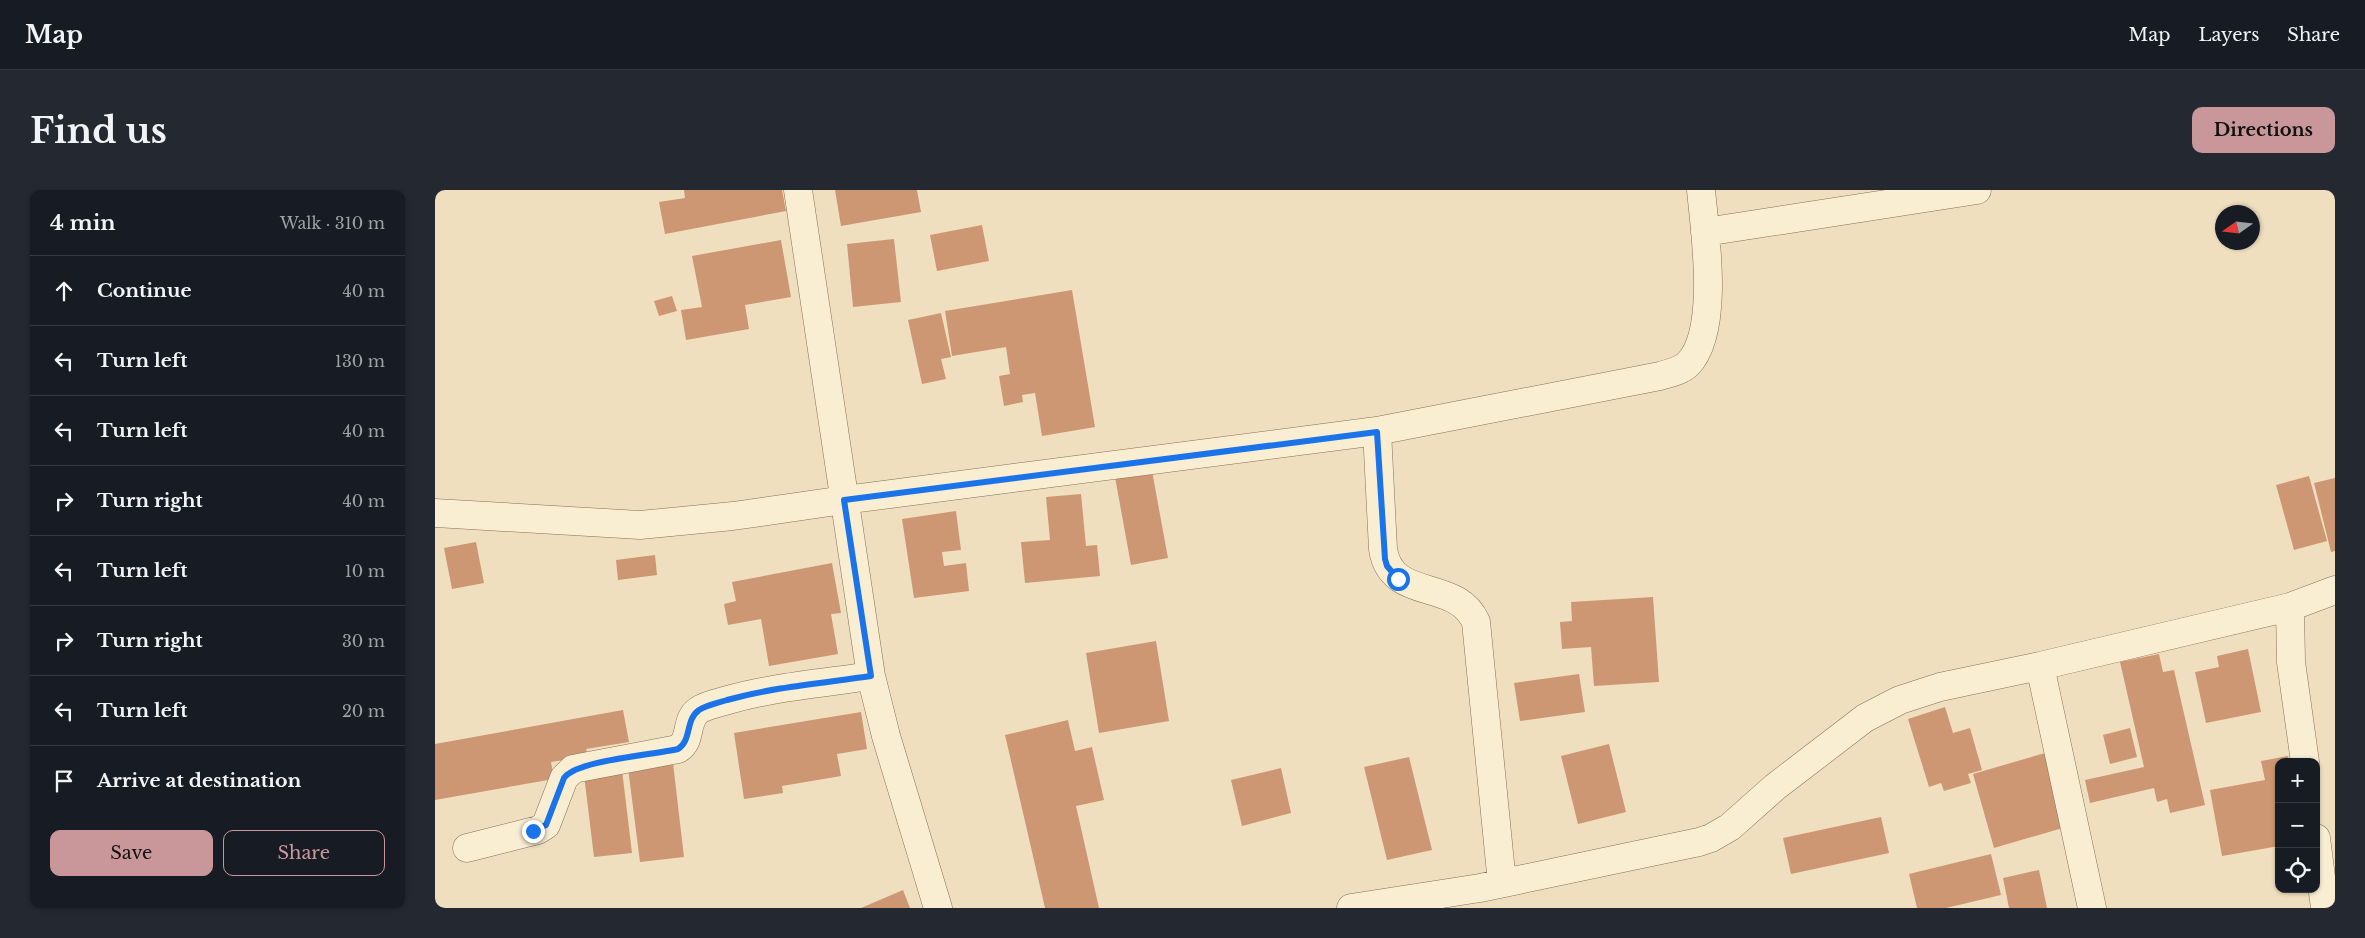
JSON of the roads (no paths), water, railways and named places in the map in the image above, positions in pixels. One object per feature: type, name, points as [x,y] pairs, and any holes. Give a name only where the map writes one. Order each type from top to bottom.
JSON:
[{"type":"street","points":[[798,190],[871,676],[885,736],[938,908]]},
{"type":"street","points":[[435,513],[639,525],[733,516],[844,500],[1377,432],[1660,376],[1687,365],[1695,354],[1707,317],[1708,289],[1701,190]]},
{"type":"street","points":[[1705,232],[1977,190]]},
{"type":"street","points":[[1377,432],[1382,533],[1387,566],[1398,579],[1463,604],[1476,622],[1489,893]]},
{"type":"street","points":[[1351,908],[1489,893],[1711,838],[1738,820],[1814,756],[1882,708],[1927,691],[2290,607],[2335,590]]},
{"type":"street","points":[[2290,607],[2291,662],[2304,758]]},
{"type":"street","points":[[2040,666],[2093,908]]},
{"type":"street","points":[[467,848],[544,827],[564,778],[573,769],[678,749],[683,746],[686,740],[693,716],[704,708],[755,693],[871,676]]},
{"type":"street","points":[[2317,848],[2325,908]]}]
